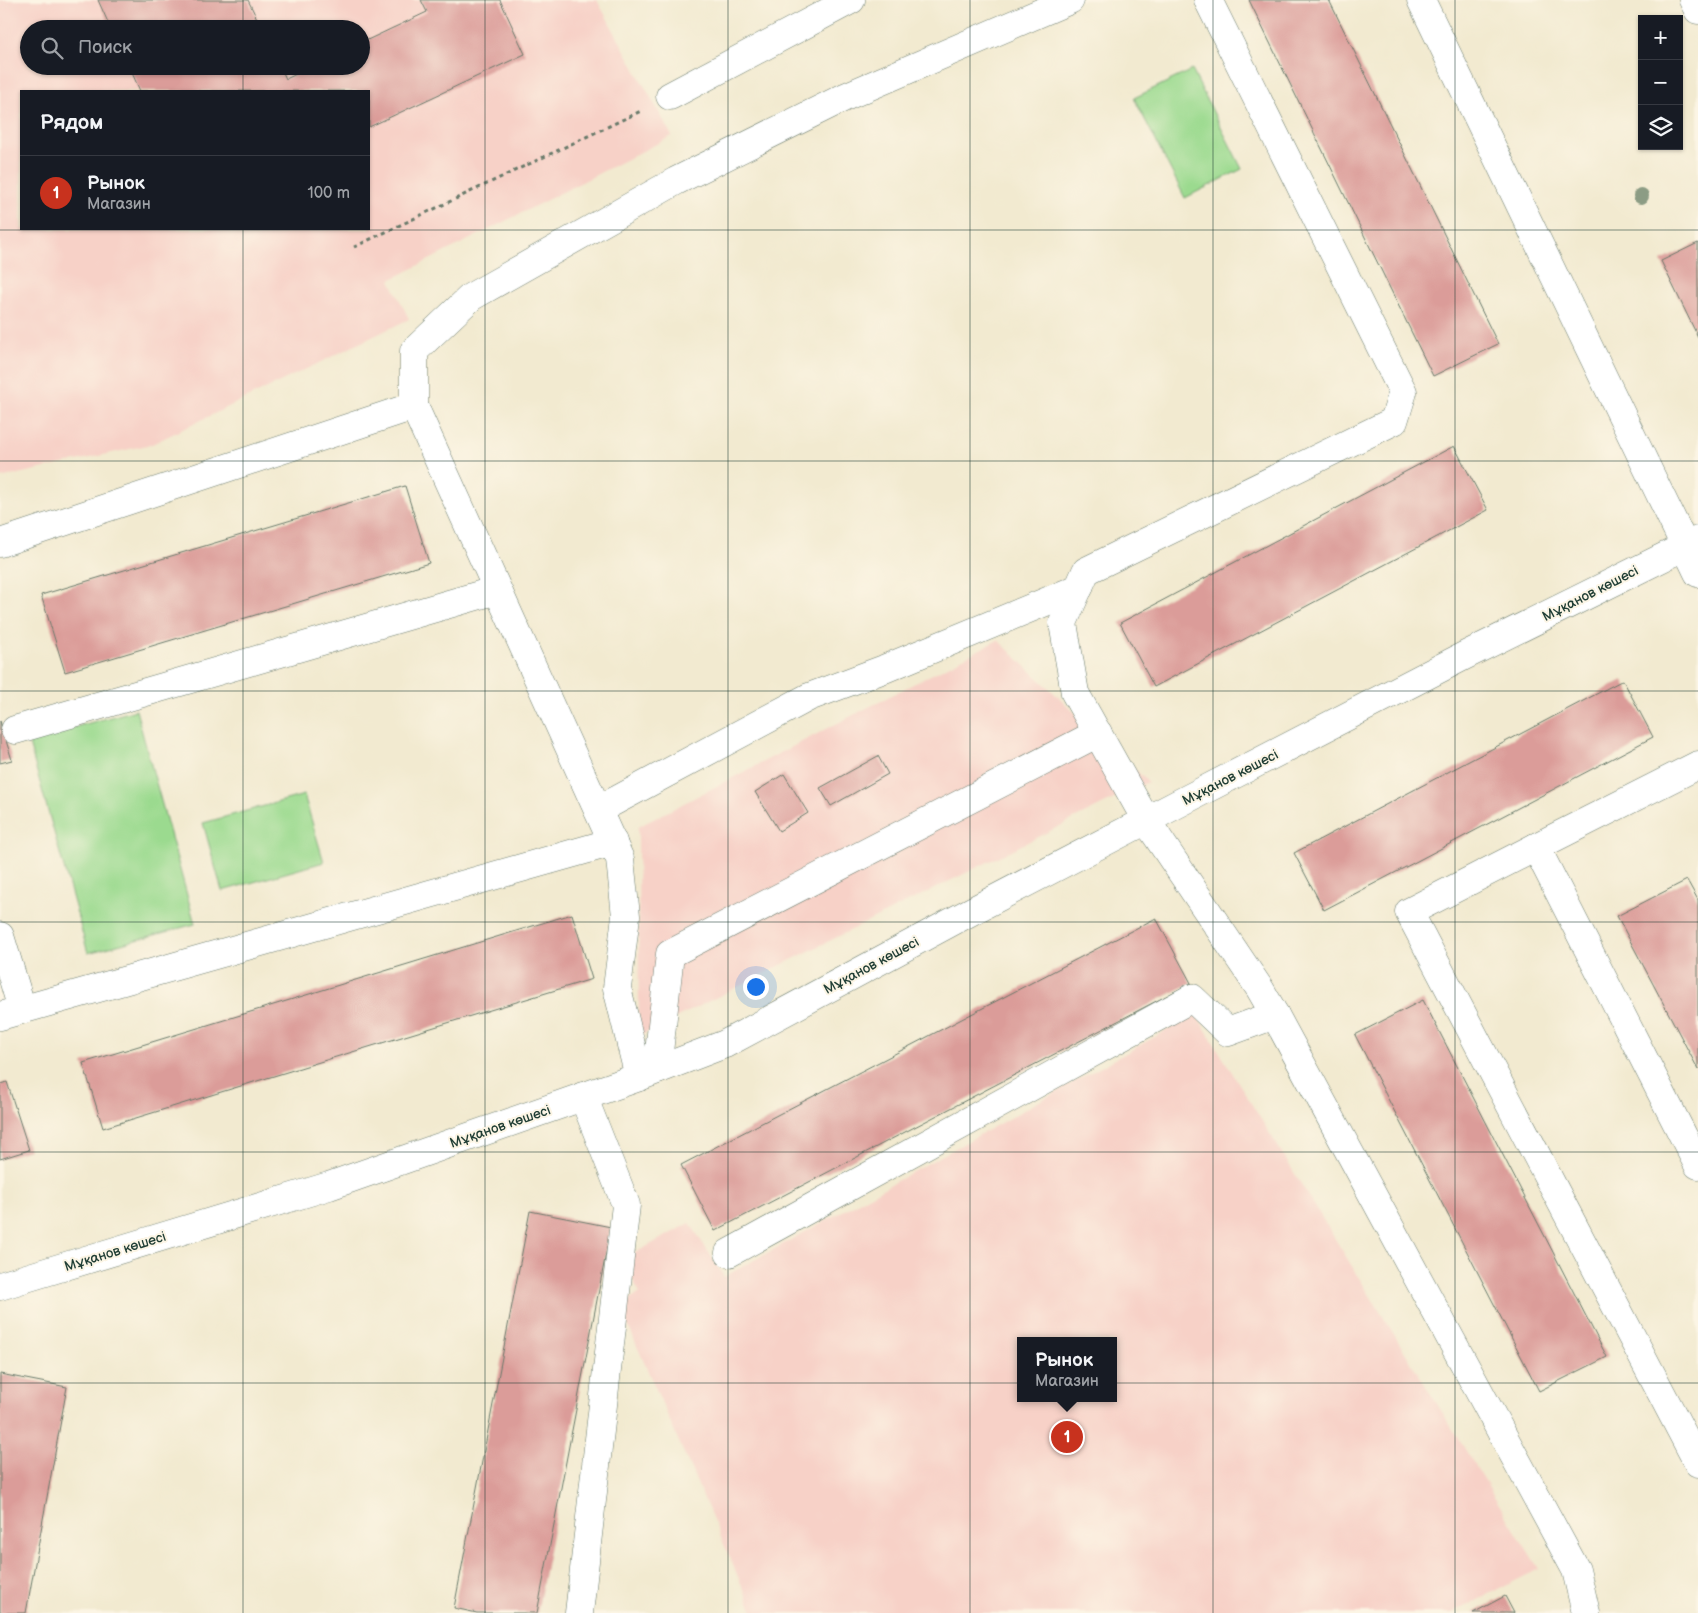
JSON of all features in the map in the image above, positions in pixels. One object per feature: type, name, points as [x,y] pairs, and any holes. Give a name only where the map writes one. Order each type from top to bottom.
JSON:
[{"type":"street","points":[[670,96],[851,0]]},
{"type":"street","points":[[648,1073],[617,988],[626,916],[620,859],[414,406],[414,352],[471,297],[676,181],[813,113],[1070,0]]},
{"type":"street","points":[[1208,0],[1403,392],[1394,421],[1086,571],[1063,623],[1075,693],[1146,820],[1275,1015],[1576,1570],[1586,1613]]},
{"type":"street","points":[[1422,0],[1691,543],[1698,573]]},
{"type":"street","points":[[1693,0],[1698,10]]},
{"type":"street","points":[[0,543],[414,406]]},
{"type":"street","name":"Мұқанов көшесі","points":[[0,1286],[329,1186],[648,1073],[724,1044],[1146,820],[1464,656],[1691,543]]},
{"type":"street","points":[[598,810],[809,697],[884,669],[1078,588]]},
{"type":"street","points":[[15,730],[497,590]]},
{"type":"street","points":[[648,1073],[670,954],[1098,733]]},
{"type":"street","points":[[1698,765],[1409,912],[1698,1463]]},
{"type":"street","points":[[0,936],[11,1012],[613,842]]},
{"type":"street","points":[[1536,847],[1698,1165]]},
{"type":"street","points":[[729,1253],[1192,998],[1228,1032],[1275,1015]]},
{"type":"street","points":[[579,1613],[626,1205],[583,1096]]},
{"type":"path","points":[[354,247],[670,96]]},
{"type":"shaded area","points":[[0,0],[597,0],[672,136],[390,280],[409,319],[152,444],[0,478]]},
{"type":"shaded area","points":[[998,640],[1148,782],[639,1036],[638,827]]},
{"type":"shaded area","points":[[1196,1014],[1539,1569],[1452,1613],[754,1613],[619,1305],[640,1293],[622,1260],[690,1223],[724,1277]]},
{"type":"green space","points":[[1192,70],[1242,169],[1185,198],[1134,98]]},
{"type":"green space","points":[[136,710],[195,924],[88,953],[28,740]]},
{"type":"green space","points":[[304,795],[324,862],[222,891],[203,823]]},
{"type":"building","points":[[98,0],[248,0],[258,20],[107,20]]},
{"type":"building","points":[[421,0],[500,0],[525,54],[370,127],[370,90],[140,90],[133,75],[284,75],[286,79],[294,75],[370,75],[370,39],[427,12]]},
{"type":"building","points":[[1249,0],[1329,0],[1498,344],[1433,376]]},
{"type":"building","points":[[1698,243],[1698,337],[1661,261]]},
{"type":"building","points":[[1454,446],[1488,510],[1154,687],[1120,623]]},
{"type":"building","points":[[405,486],[429,563],[65,672],[41,595]]},
{"type":"building","points":[[1623,680],[1653,737],[1324,910],[1294,853]]},
{"type":"building","points":[[0,721],[12,760],[0,763]]},
{"type":"building","points":[[878,756],[888,774],[831,806],[820,788]]},
{"type":"building","points":[[784,774],[808,813],[779,831],[755,792]]},
{"type":"building","points":[[1687,880],[1698,900],[1698,1069],[1617,916]]},
{"type":"building","points":[[572,914],[592,979],[103,1128],[83,1063]]},
{"type":"building","points":[[1156,918],[1191,983],[715,1231],[681,1165]]},
{"type":"building","points":[[1423,1000],[1607,1357],[1539,1391],[1355,1035]]},
{"type":"building","points":[[7,1082],[29,1150],[0,1159],[0,1084]]},
{"type":"building","points":[[530,1211],[611,1227],[537,1613],[477,1613],[454,1608]]},
{"type":"building","points":[[0,1374],[67,1387],[26,1613],[0,1613]]},
{"type":"building","points":[[1505,1596],[1514,1613],[1473,1613]]},
{"type":"place","name":"Рынок","points":[[1067,1437]]}]
